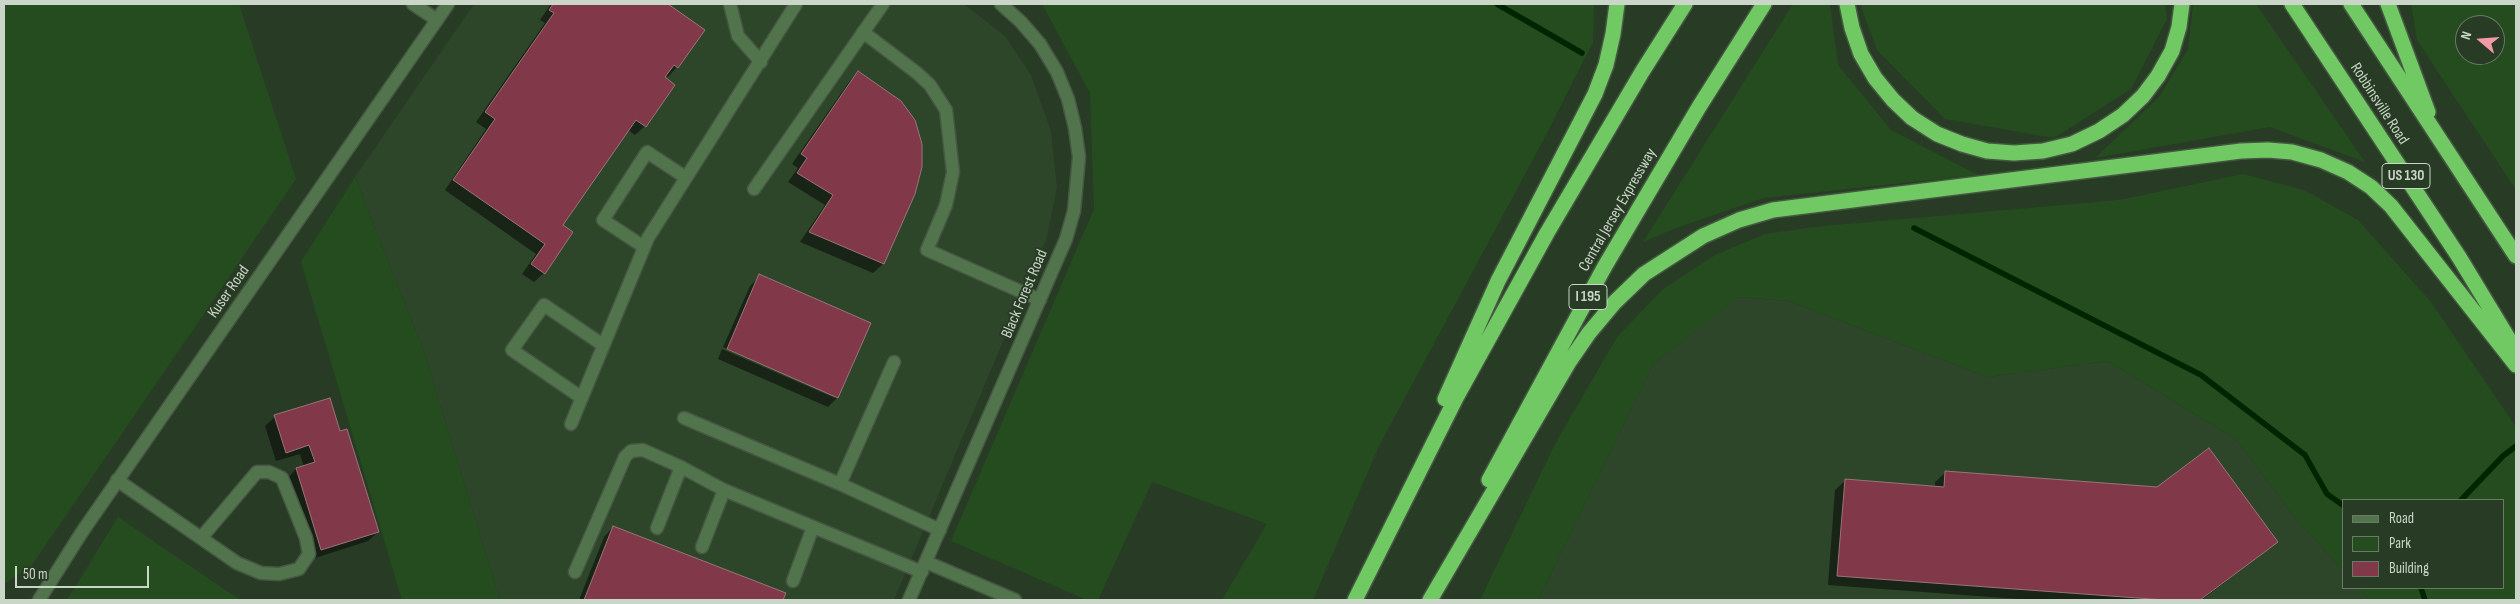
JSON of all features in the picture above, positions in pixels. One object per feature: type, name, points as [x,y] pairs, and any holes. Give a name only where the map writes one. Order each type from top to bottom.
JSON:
[{"type":"highway","points":[[1355,600],[1498,281],[1595,94],[1612,42],[1617,4]]},
{"type":"highway","points":[[1369,569],[1457,396],[1546,233],[1642,72],[1686,4]]},
{"type":"highway","name":"Central Jersey Expressway","points":[[1430,600],[1516,427],[1605,266],[1699,107],[1764,4]]},
{"type":"highway","points":[[1847,4],[1852,28],[1861,54],[1875,78],[1893,100],[1912,118],[1937,134],[1962,144],[1987,151],[2014,153],[2043,151],[2072,144],[2099,131],[2123,115],[2148,89],[2172,51],[2182,4]]},
{"type":"highway","name":"Robbinsville Road","points":[[2292,4],[2459,257],[2516,351]]},
{"type":"highway","name":"Robbinsville Road","points":[[2351,4],[2516,256]]},
{"type":"highway","points":[[2388,4],[2437,137]]},
{"type":"highway","points":[[1430,600],[1569,362],[1589,333],[1615,302],[1644,274],[1680,250],[1739,220],[1773,210],[2241,151],[2268,150],[2292,152],[2321,160],[2348,172],[2371,188],[2391,206],[2516,365]]},
{"type":"street","points":[[413,4],[437,20]]},
{"type":"street","name":"Kuser Road","points":[[39,600],[117,480],[448,4]]},
{"type":"street","points":[[730,4],[738,36],[761,62]]},
{"type":"street","points":[[572,424],[644,247],[685,177],[761,62],[796,4]]},
{"type":"street","points":[[754,189],[883,4]]},
{"type":"street","name":"Black Forest Road","points":[[909,600],[1066,239],[1074,211],[1079,157],[1068,99],[1057,72],[1040,44],[1021,22],[1001,4]]},
{"type":"street","points":[[863,32],[918,73],[930,85],[946,110],[953,172],[946,205],[927,250],[1040,300]]},
{"type":"street","points":[[644,247],[603,220],[647,152],[685,177]]},
{"type":"street","points":[[582,398],[512,350],[544,305],[603,345]]},
{"type":"street","points":[[840,484],[894,362]]},
{"type":"street","points":[[684,418],[840,484],[940,530]]},
{"type":"street","points":[[575,572],[625,457],[631,451],[643,450],[681,466],[724,490],[813,527],[1015,600]]},
{"type":"street","points":[[657,528],[681,466]]},
{"type":"street","points":[[117,480],[237,563],[261,574],[279,574],[299,569],[309,554],[306,538],[282,478],[270,472],[257,472],[201,538]]},
{"type":"street","points":[[702,548],[724,490]]},
{"type":"street","points":[[794,581],[813,527]]},
{"type":"shaded area","points":[[474,4],[964,4],[1005,36],[1031,75],[1051,131],[1057,187],[1047,237],[894,600],[500,600],[424,352],[355,177]]},
{"type":"shaded area","points":[[1738,297],[1789,301],[1987,377],[2108,361],[2236,439],[2296,519],[2342,569],[2342,589],[2359,589],[2370,600],[1538,600],[1653,364]]},
{"type":"green space","points":[[4,4],[239,4],[296,179],[32,565],[4,584]]},
{"type":"green space","points":[[1042,4],[1594,4],[1593,42],[1545,137],[1379,446],[1313,600],[1222,600],[1267,524],[1152,482],[1098,600],[1087,600],[951,541],[1094,209],[1090,93]]},
{"type":"green space","points":[[1793,4],[1830,4],[1838,65],[1891,130],[1978,175],[1764,198],[1676,228],[1643,242]]},
{"type":"green space","points":[[1860,4],[2165,4],[2167,19],[2131,89],[2054,138],[1945,119],[1877,50]]},
{"type":"green space","points":[[2193,4],[2256,4],[2365,162],[2270,127],[2095,158],[2159,97],[2188,49]]},
{"type":"green space","points":[[2411,4],[2516,4],[2516,190],[2417,40]]},
{"type":"green space","points":[[2243,174],[2304,190],[2358,220],[2431,302],[2516,427],[2516,600],[2370,600],[2359,589],[2505,589],[2505,499],[2342,499],[2342,569],[2296,519],[2236,439],[2108,361],[1987,377],[1789,301],[1739,297],[1653,364],[1538,600],[1480,600],[1555,444],[1617,337],[1663,289],[1715,255],[1765,234],[1813,227],[2119,200]]},
{"type":"green space","points":[[355,177],[424,352],[500,600],[402,600],[301,262]]},
{"type":"green space","points":[[118,517],[240,600],[67,600]]},
{"type":"building","points":[[553,4],[668,4],[705,30],[678,68],[674,65],[665,77],[675,85],[646,127],[636,120],[563,225],[573,232],[545,274],[531,264],[545,244],[453,180],[495,119],[485,112],[554,13],[549,10]]},
{"type":"building","points":[[858,71],[901,101],[915,120],[922,144],[922,167],[915,194],[884,264],[809,232],[833,195],[797,173],[807,158],[801,154]]},
{"type":"building","points":[[759,274],[871,323],[838,398],[727,349]]},
{"type":"building","points":[[330,398],[340,431],[347,429],[379,532],[321,550],[296,468],[315,462],[309,445],[286,453],[274,415]]},
{"type":"building","points":[[2209,448],[2278,542],[2200,600],[2165,600],[1837,576],[1845,479],[1944,487],[1945,471],[2157,487]]},
{"type":"building","points":[[613,526],[786,593],[783,600],[584,600]]},
{"type":"waterway","points":[[1497,4],[1582,53]]},
{"type":"waterway","points":[[1914,228],[2201,375],[2305,455],[2327,494],[2342,505]]},
{"type":"waterway","points":[[2462,499],[2503,456],[2516,446]]},
{"type":"waterway","points":[[2421,589],[2425,600]]}]
